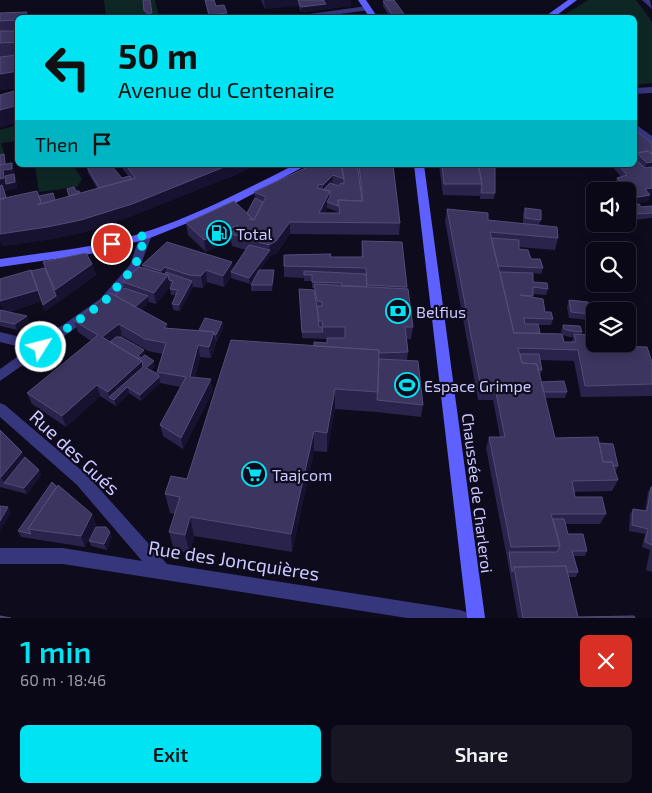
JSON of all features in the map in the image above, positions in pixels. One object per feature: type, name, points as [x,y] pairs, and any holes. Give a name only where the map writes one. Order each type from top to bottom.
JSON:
[{"type":"main road","points":[[362,0],[372,15]]},
{"type":"main road","points":[[551,15],[573,0]]},
{"type":"main road","points":[[0,263],[96,249],[146,235],[226,204],[298,167]]},
{"type":"main road","name":"Chaussée de Charleroi","points":[[419,167],[476,618]]},
{"type":"street","points":[[646,0],[652,7]]},
{"type":"street","points":[[309,15],[367,8]]},
{"type":"street","points":[[637,91],[652,90]]},
{"type":"street","points":[[637,128],[652,141]]},
{"type":"street","points":[[0,376],[104,302],[135,266],[146,235]]},
{"type":"street","points":[[0,337],[41,347]]},
{"type":"street","name":"Rue des Gués","points":[[0,409],[82,480],[161,570]]},
{"type":"street","name":"Rue des Joncquières","points":[[0,556],[62,556],[460,618]]},
{"type":"green space","points":[[104,0],[155,0],[159,15],[106,15]]},
{"type":"green space","points":[[588,0],[636,0],[652,22],[652,83],[637,85],[637,15],[564,15]]},
{"type":"green space","points":[[15,126],[15,141],[1,143],[6,160],[0,161],[0,130]]},
{"type":"green space","points":[[35,167],[74,167],[82,179],[77,187],[39,192]]},
{"type":"building","points":[[143,0],[150,0],[152,13],[147,14],[147,11],[144,11]]},
{"type":"building","points":[[205,0],[214,0],[216,6],[224,5],[227,13],[209,15]]},
{"type":"building","points":[[298,0],[323,0],[326,4],[301,7]]},
{"type":"building","points":[[394,0],[404,14],[392,15],[383,1]]},
{"type":"building","points":[[27,12],[26,15],[15,15],[15,20],[0,21],[0,13]]},
{"type":"building","points":[[0,31],[15,31],[15,42],[0,43]]},
{"type":"building","points":[[15,55],[15,72],[0,74],[0,57]]},
{"type":"building","points":[[15,91],[15,106],[0,110],[0,95]]},
{"type":"building","points":[[637,132],[652,143],[652,154],[648,151],[637,153]]},
{"type":"building","points":[[648,151],[652,154],[652,162],[647,163],[637,153]]},
{"type":"building","points":[[4,154],[5,164],[0,165],[0,155]]},
{"type":"building","points":[[637,161],[645,168],[652,167],[652,188],[645,189],[650,195],[636,197],[636,182],[620,182],[617,178],[627,175],[620,167],[637,167]]},
{"type":"building","points":[[12,163],[12,169],[3,170],[4,178],[0,179],[0,165]]},
{"type":"building","points":[[87,167],[113,167],[122,178],[130,176],[132,179],[99,188]]},
{"type":"building","points":[[127,167],[224,167],[132,204],[81,220],[0,234],[0,199],[37,191],[41,202],[37,205],[135,178]]},
{"type":"building","points":[[308,167],[341,167],[344,179],[333,175],[323,185],[319,184],[317,188],[330,191],[319,213],[340,213],[338,200],[363,201],[359,167],[393,167],[400,223],[290,222],[276,241],[269,245],[231,234],[238,225],[204,240],[186,223],[234,201],[252,218],[249,219],[254,220],[266,197],[254,192]]},
{"type":"building","points":[[357,167],[362,201],[338,200],[338,206],[327,202],[330,197],[330,191],[323,190],[330,183],[339,186],[341,183],[344,184],[342,168]]},
{"type":"building","points":[[442,167],[478,167],[482,184],[444,184]]},
{"type":"building","points":[[479,167],[495,168],[495,193],[481,193],[482,184]]},
{"type":"building","points":[[14,174],[15,182],[6,184],[5,176]]},
{"type":"building","points":[[2,185],[6,197],[0,199],[0,186]]},
{"type":"building","points":[[74,187],[80,193],[69,196],[67,189]]},
{"type":"building","points":[[53,193],[55,200],[41,204],[39,196]]},
{"type":"building","points":[[255,198],[263,202],[254,220],[252,220],[247,213]]},
{"type":"building","points":[[636,204],[639,204],[641,207],[652,206],[652,213],[636,214]]},
{"type":"building","points":[[525,208],[541,210],[541,220],[525,218]]},
{"type":"building","points":[[447,209],[488,213],[488,220],[557,227],[558,238],[490,232],[514,333],[562,334],[564,342],[576,342],[574,334],[586,335],[586,352],[636,352],[636,347],[647,347],[652,362],[652,384],[585,386],[578,350],[518,348],[522,363],[537,364],[555,438],[598,437],[603,462],[612,462],[618,480],[572,481],[575,497],[602,497],[606,514],[551,514],[560,546],[511,547],[489,437],[505,437],[495,388],[481,388]]},
{"type":"building","points":[[491,238],[519,240],[519,249],[528,250],[531,259],[540,259],[543,268],[498,266]]},
{"type":"building","points":[[362,241],[402,242],[407,287],[367,285],[366,268],[284,266],[284,255],[331,254],[330,257],[363,257]]},
{"type":"building","points":[[167,242],[232,262],[223,276],[206,270],[201,276],[189,275],[165,267],[161,271],[142,265]]},
{"type":"building","points":[[249,245],[270,250],[249,278],[231,272]]},
{"type":"building","points":[[86,253],[92,264],[55,290],[43,262]]},
{"type":"building","points":[[139,267],[168,275],[154,293],[123,282]]},
{"type":"building","points":[[45,268],[56,296],[43,305],[31,271]]},
{"type":"building","points":[[31,270],[38,290],[0,301],[0,279]]},
{"type":"building","points":[[259,270],[274,270],[272,285],[251,285]]},
{"type":"building","points":[[304,271],[366,274],[367,287],[342,286],[342,283],[312,282],[312,275],[304,275]]},
{"type":"building","points":[[166,272],[192,281],[179,305],[172,304],[178,290],[170,289],[173,281],[169,280],[168,275],[165,274]]},
{"type":"building","points":[[500,272],[533,273],[533,282],[547,283],[548,289],[533,287],[533,296],[520,295],[543,299],[545,312],[551,312],[553,319],[524,318],[525,324],[538,324],[540,333],[514,333]]},
{"type":"building","points":[[314,284],[408,289],[413,327],[405,327],[408,352],[379,353],[379,350],[314,346],[314,342],[327,343],[327,338],[345,338],[345,327],[323,327],[322,321],[319,321],[317,306],[322,306],[322,302],[317,301]]},
{"type":"building","points":[[124,288],[148,296],[135,307],[115,295]]},
{"type":"building","points":[[299,289],[314,290],[319,327],[322,327],[323,332],[302,332]]},
{"type":"building","points":[[110,293],[167,324],[164,328],[214,332],[209,347],[198,345],[190,377],[211,379],[181,438],[160,425],[186,377],[157,372],[166,343],[145,339],[119,324],[102,337],[142,361],[108,392],[97,385],[62,416],[27,393],[98,335],[74,321]]},
{"type":"building","points":[[569,300],[588,302],[586,302],[586,314],[571,312]]},
{"type":"building","points":[[0,310],[27,316],[15,324],[0,321]]},
{"type":"building","points":[[205,318],[222,322],[216,335],[214,332],[199,330]]},
{"type":"building","points":[[563,325],[580,326],[582,332],[564,329]]},
{"type":"building","points":[[116,337],[121,337],[144,350],[138,356],[141,358],[145,355],[154,361],[146,368],[158,374],[159,377],[140,395],[127,387],[114,400],[109,397],[143,367],[142,361],[110,342]]},
{"type":"building","name":"Taajcom","points":[[231,340],[379,350],[378,392],[335,389],[327,433],[314,431],[291,534],[190,517],[185,535],[169,532],[180,497],[165,494],[171,476],[187,479]]},
{"type":"building","points":[[520,354],[539,354],[542,370],[538,370],[537,364],[522,363]]},
{"type":"building","points":[[379,359],[418,361],[423,405],[377,400]]},
{"type":"building","points":[[564,381],[567,392],[544,392],[541,382]]},
{"type":"building","points":[[0,430],[22,452],[1,477],[0,477]]},
{"type":"building","points":[[599,443],[613,444],[618,466],[614,466],[612,462],[603,462]]},
{"type":"building","points":[[25,457],[39,470],[24,488],[4,483]]},
{"type":"building","points":[[52,482],[57,487],[28,529],[31,534],[18,531]]},
{"type":"building","points":[[58,485],[92,514],[81,536],[28,529]]},
{"type":"building","points":[[651,487],[652,545],[645,542],[648,529],[632,525],[633,509],[647,511]]},
{"type":"building","points":[[0,506],[8,507],[0,521]]},
{"type":"building","points":[[553,519],[564,519],[568,534],[583,534],[587,551],[572,551],[578,572],[567,572],[566,566],[514,567],[512,572],[509,552],[557,552],[560,546]]},
{"type":"building","points":[[96,527],[106,527],[110,532],[104,544],[89,541]]},
{"type":"building","points":[[566,566],[578,617],[634,616],[635,618],[523,618],[514,567]]},
{"type":"place","name":"Total","points":[[219,233]]},
{"type":"place","name":"Belfius","points":[[398,311]]},
{"type":"place","name":"Espace Grimpe","points":[[407,385]]},
{"type":"place","name":"Taajcom","points":[[254,474]]},
{"type":"route","points":[[41,347],[104,302],[135,266],[146,235],[112,244]]}]
